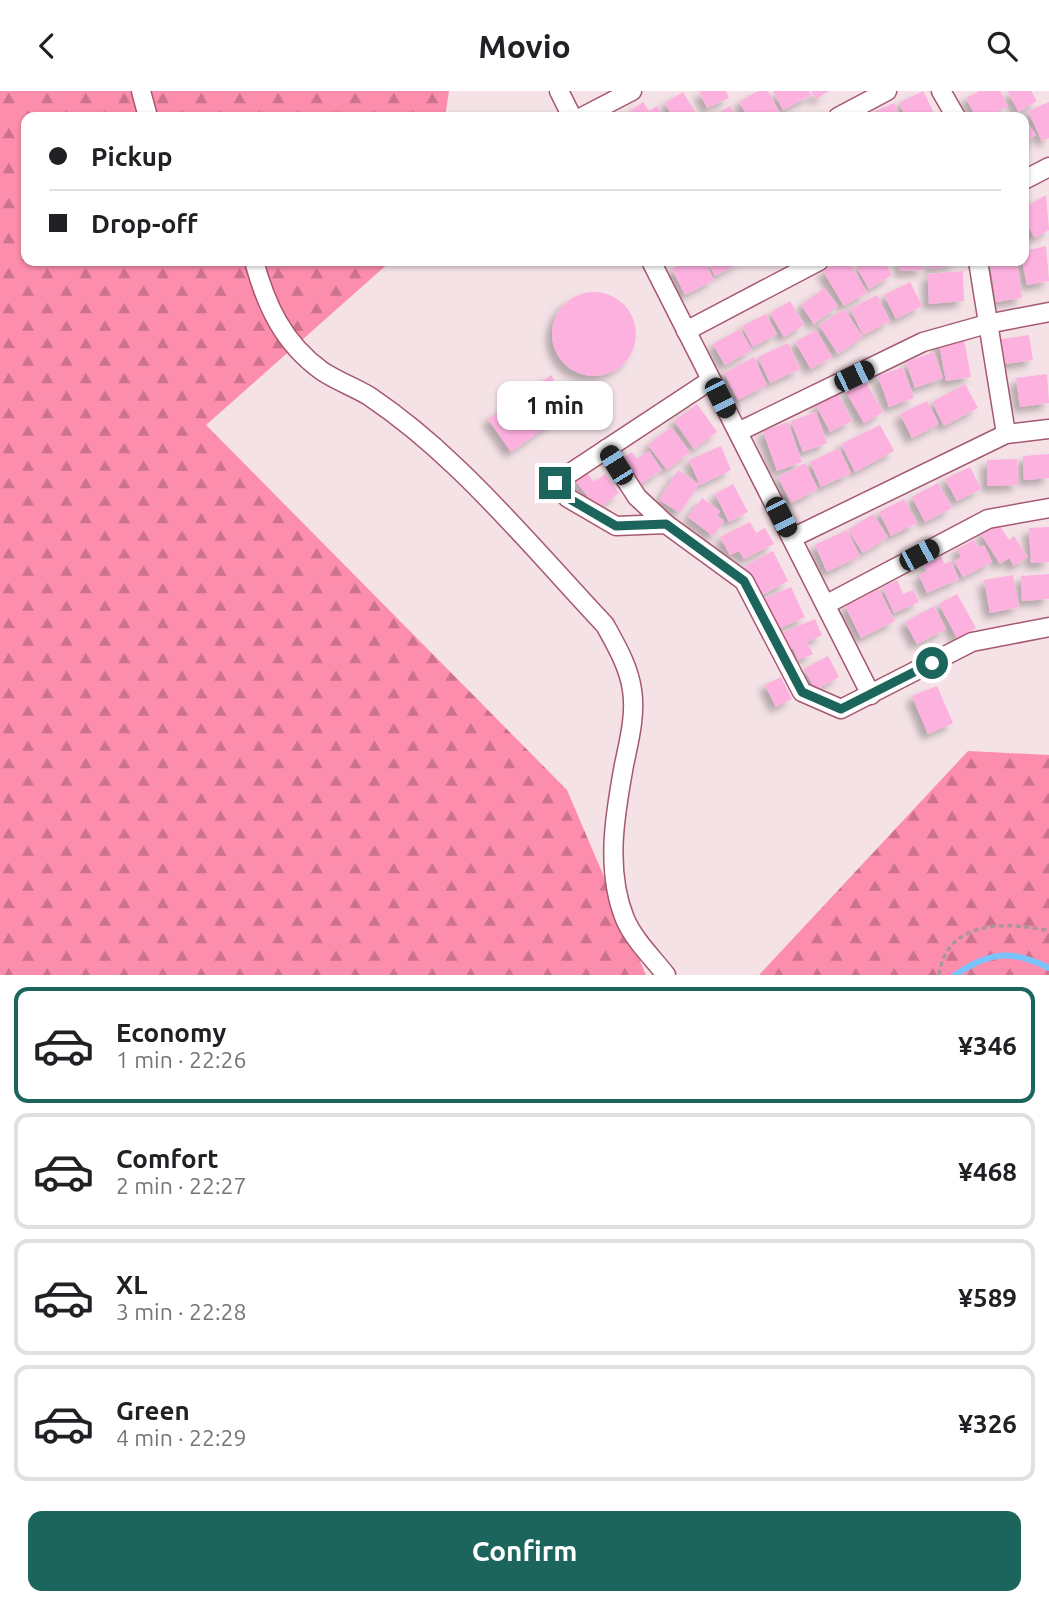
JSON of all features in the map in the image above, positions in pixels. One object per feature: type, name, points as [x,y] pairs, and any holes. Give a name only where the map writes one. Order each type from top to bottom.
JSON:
[{"type":"street","points":[[141,91],[147,112]]},
{"type":"street","points":[[559,91],[570,112]]},
{"type":"street","points":[[592,112],[632,91]]},
{"type":"street","points":[[847,112],[887,91]]},
{"type":"street","points":[[941,91],[953,112]]},
{"type":"street","points":[[1029,177],[1049,167]]},
{"type":"street","points":[[255,266],[265,302],[280,328],[306,356],[322,371],[368,395],[457,467],[605,625],[620,654],[632,690],[631,730],[616,807],[613,871],[625,918],[634,935],[666,975]]},
{"type":"street","points":[[653,266],[871,695]]},
{"type":"street","points":[[686,331],[810,266]]},
{"type":"street","points":[[979,266],[1006,434]]},
{"type":"street","points":[[738,432],[923,342],[987,324],[1049,312]]},
{"type":"street","points":[[666,524],[616,526],[568,498],[555,483],[711,380]]},
{"type":"street","points":[[792,538],[1006,434],[1049,429]]},
{"type":"street","points":[[606,449],[637,498],[666,524],[744,581],[802,692],[841,709],[972,642],[1049,627]]},
{"type":"street","points":[[827,604],[988,519],[1049,508]]},
{"type":"path","points":[[939,975],[940,963],[949,949],[962,936],[982,926],[1003,924],[1049,931]]},
{"type":"green space","points":[[0,91],[449,91],[446,112],[21,112],[21,266],[385,266],[206,425],[567,790],[646,975],[0,975]]},
{"type":"green space","points":[[968,751],[1049,755],[1049,975],[759,975]]},
{"type":"building","points":[[699,91],[726,91],[729,98],[707,108]]},
{"type":"building","points":[[758,91],[768,91],[779,112],[745,112],[739,102]]},
{"type":"building","points":[[773,91],[809,91],[811,95],[783,110]]},
{"type":"building","points":[[811,91],[829,91],[816,99]]},
{"type":"building","points":[[923,91],[934,112],[904,112],[899,103]]},
{"type":"building","points":[[979,91],[1000,91],[1008,106],[997,112],[973,112],[966,98]]},
{"type":"building","points":[[1007,91],[1031,91],[1037,101],[1019,112]]},
{"type":"building","points":[[683,92],[695,112],[670,112],[665,103]]},
{"type":"building","points":[[643,102],[649,111],[657,106],[661,112],[629,112]]},
{"type":"building","points":[[1049,102],[1049,138],[1042,141],[1028,111]]},
{"type":"building","points":[[894,103],[898,112],[874,112]]},
{"type":"building","points":[[730,106],[734,112],[720,112]]},
{"type":"building","points":[[1029,125],[1036,135],[1029,140]]},
{"type":"building","points":[[1046,195],[1049,230],[1035,238],[1029,228],[1029,205]]},
{"type":"building","points":[[1046,246],[1049,281],[1027,285],[1023,266],[1029,266],[1029,250]]},
{"type":"building","points":[[678,266],[707,266],[714,280],[685,295],[672,269]]},
{"type":"building","points":[[710,266],[734,266],[715,276]]},
{"type":"building","points":[[832,266],[852,266],[867,292],[844,306],[823,271]]},
{"type":"building","points":[[887,266],[892,275],[869,289],[857,267]]},
{"type":"building","points":[[900,266],[924,266],[924,270],[900,271]]},
{"type":"building","points":[[930,266],[950,266],[930,269]]},
{"type":"building","points":[[991,266],[1018,266],[1022,298],[996,302]]},
{"type":"building","points":[[963,271],[964,301],[929,304],[928,274]]},
{"type":"building","points":[[910,282],[922,306],[896,319],[884,295]]},
{"type":"building","points":[[824,288],[838,306],[814,324],[801,305]]},
{"type":"building","points":[[586,292],[602,292],[618,299],[629,310],[636,326],[633,350],[624,364],[602,376],[586,376],[570,369],[559,358],[552,342],[552,326],[559,310],[570,299]]},
{"type":"building","points":[[877,295],[890,321],[863,335],[850,309]]},
{"type":"building","points":[[790,301],[804,325],[784,337],[770,313]]},
{"type":"building","points":[[844,309],[863,337],[838,354],[819,325]]},
{"type":"building","points":[[766,314],[777,334],[753,347],[742,326]]},
{"type":"building","points":[[740,329],[752,350],[725,365],[713,344]]},
{"type":"building","points":[[816,330],[832,357],[811,369],[795,342]]},
{"type":"building","points":[[963,334],[971,377],[946,381],[938,339]]},
{"type":"building","points":[[1029,335],[1033,360],[999,365],[995,340]]},
{"type":"building","points":[[788,343],[800,369],[770,383],[758,357]]},
{"type":"building","points":[[934,352],[943,378],[915,388],[906,362]]},
{"type":"building","points":[[754,357],[767,385],[738,400],[724,373]]},
{"type":"building","points":[[903,367],[914,398],[889,407],[878,376]]},
{"type":"building","points":[[1047,374],[1049,403],[1020,407],[1016,378]]},
{"type":"building","points":[[551,375],[573,408],[511,452],[488,419]]},
{"type":"building","points":[[865,381],[883,412],[864,423],[846,392]]},
{"type":"building","points":[[965,384],[978,408],[944,426],[932,402]]},
{"type":"building","points":[[838,394],[852,421],[830,432],[816,405]]},
{"type":"building","points":[[927,401],[939,424],[912,438],[900,414]]},
{"type":"building","points":[[697,404],[717,432],[694,449],[674,421]]},
{"type":"building","points":[[816,412],[827,443],[803,452],[791,421]]},
{"type":"building","points":[[788,422],[802,462],[777,471],[763,431]]},
{"type":"building","points":[[880,425],[894,451],[855,472],[841,444]]},
{"type":"building","points":[[671,427],[690,452],[667,470],[648,445]]},
{"type":"building","points":[[721,446],[731,470],[700,485],[689,460]]},
{"type":"building","points":[[839,448],[851,473],[821,487],[810,462]]},
{"type":"building","points":[[649,451],[662,470],[639,485],[621,459],[632,452],[637,459]]},
{"type":"building","points":[[1049,454],[1049,478],[1024,480],[1023,456]]},
{"type":"building","points":[[1017,459],[1018,485],[987,486],[987,460]]},
{"type":"building","points":[[805,463],[818,489],[791,503],[778,477]]},
{"type":"building","points":[[970,467],[981,489],[957,501],[945,479]]},
{"type":"building","points":[[585,470],[594,482],[605,474],[619,493],[598,509],[574,479]]},
{"type":"building","points":[[678,470],[699,484],[680,513],[659,500]]},
{"type":"building","points":[[938,483],[952,508],[925,522],[912,497]]},
{"type":"building","points":[[733,484],[748,512],[729,522],[715,494]]},
{"type":"building","points":[[702,498],[720,511],[717,516],[724,521],[713,536],[688,517]]},
{"type":"building","points":[[904,499],[917,523],[891,536],[879,512]]},
{"type":"building","points":[[873,514],[888,537],[863,553],[848,530]]},
{"type":"building","points":[[750,522],[756,533],[765,528],[774,544],[744,559],[739,551],[730,555],[720,537]]},
{"type":"building","points":[[998,523],[1009,540],[1014,536],[1028,557],[1014,566],[1009,558],[1000,564],[981,534]]},
{"type":"building","points":[[1049,527],[1049,562],[1031,563],[1029,528]]},
{"type":"building","points":[[847,530],[860,556],[827,572],[815,545]]},
{"type":"building","points":[[974,540],[978,548],[984,545],[992,562],[963,577],[954,561],[961,557],[957,549]]},
{"type":"building","points":[[773,551],[788,581],[760,596],[745,566]]},
{"type":"building","points":[[941,557],[945,564],[951,561],[959,579],[927,593],[919,575],[927,571],[924,564]]},
{"type":"building","points":[[1049,574],[1049,599],[1022,601],[1021,576]]},
{"type":"building","points":[[1013,575],[1019,607],[990,613],[984,580]]},
{"type":"building","points":[[897,580],[903,594],[913,590],[919,602],[894,613],[882,587]]},
{"type":"building","points":[[791,587],[805,617],[776,630],[762,600]]},
{"type":"building","points":[[879,589],[895,621],[861,638],[845,606]]},
{"type":"building","points":[[957,594],[976,628],[957,638],[939,604]]},
{"type":"building","points":[[934,606],[946,629],[917,644],[905,622]]},
{"type":"building","points":[[815,619],[822,635],[807,642],[813,654],[798,660],[793,648],[788,650],[781,633]]},
{"type":"building","points":[[828,656],[839,677],[816,690],[804,669]]},
{"type":"building","points":[[781,677],[792,699],[776,707],[765,685]]},
{"type":"building","points":[[937,686],[953,723],[928,734],[912,696]]},
{"type":"waterway","points":[[955,975],[967,967],[1000,956],[1023,958],[1049,968]]},
{"type":"route","points":[[555,483],[568,498],[616,526],[666,524],[744,581],[802,692],[841,709],[932,663]]}]
